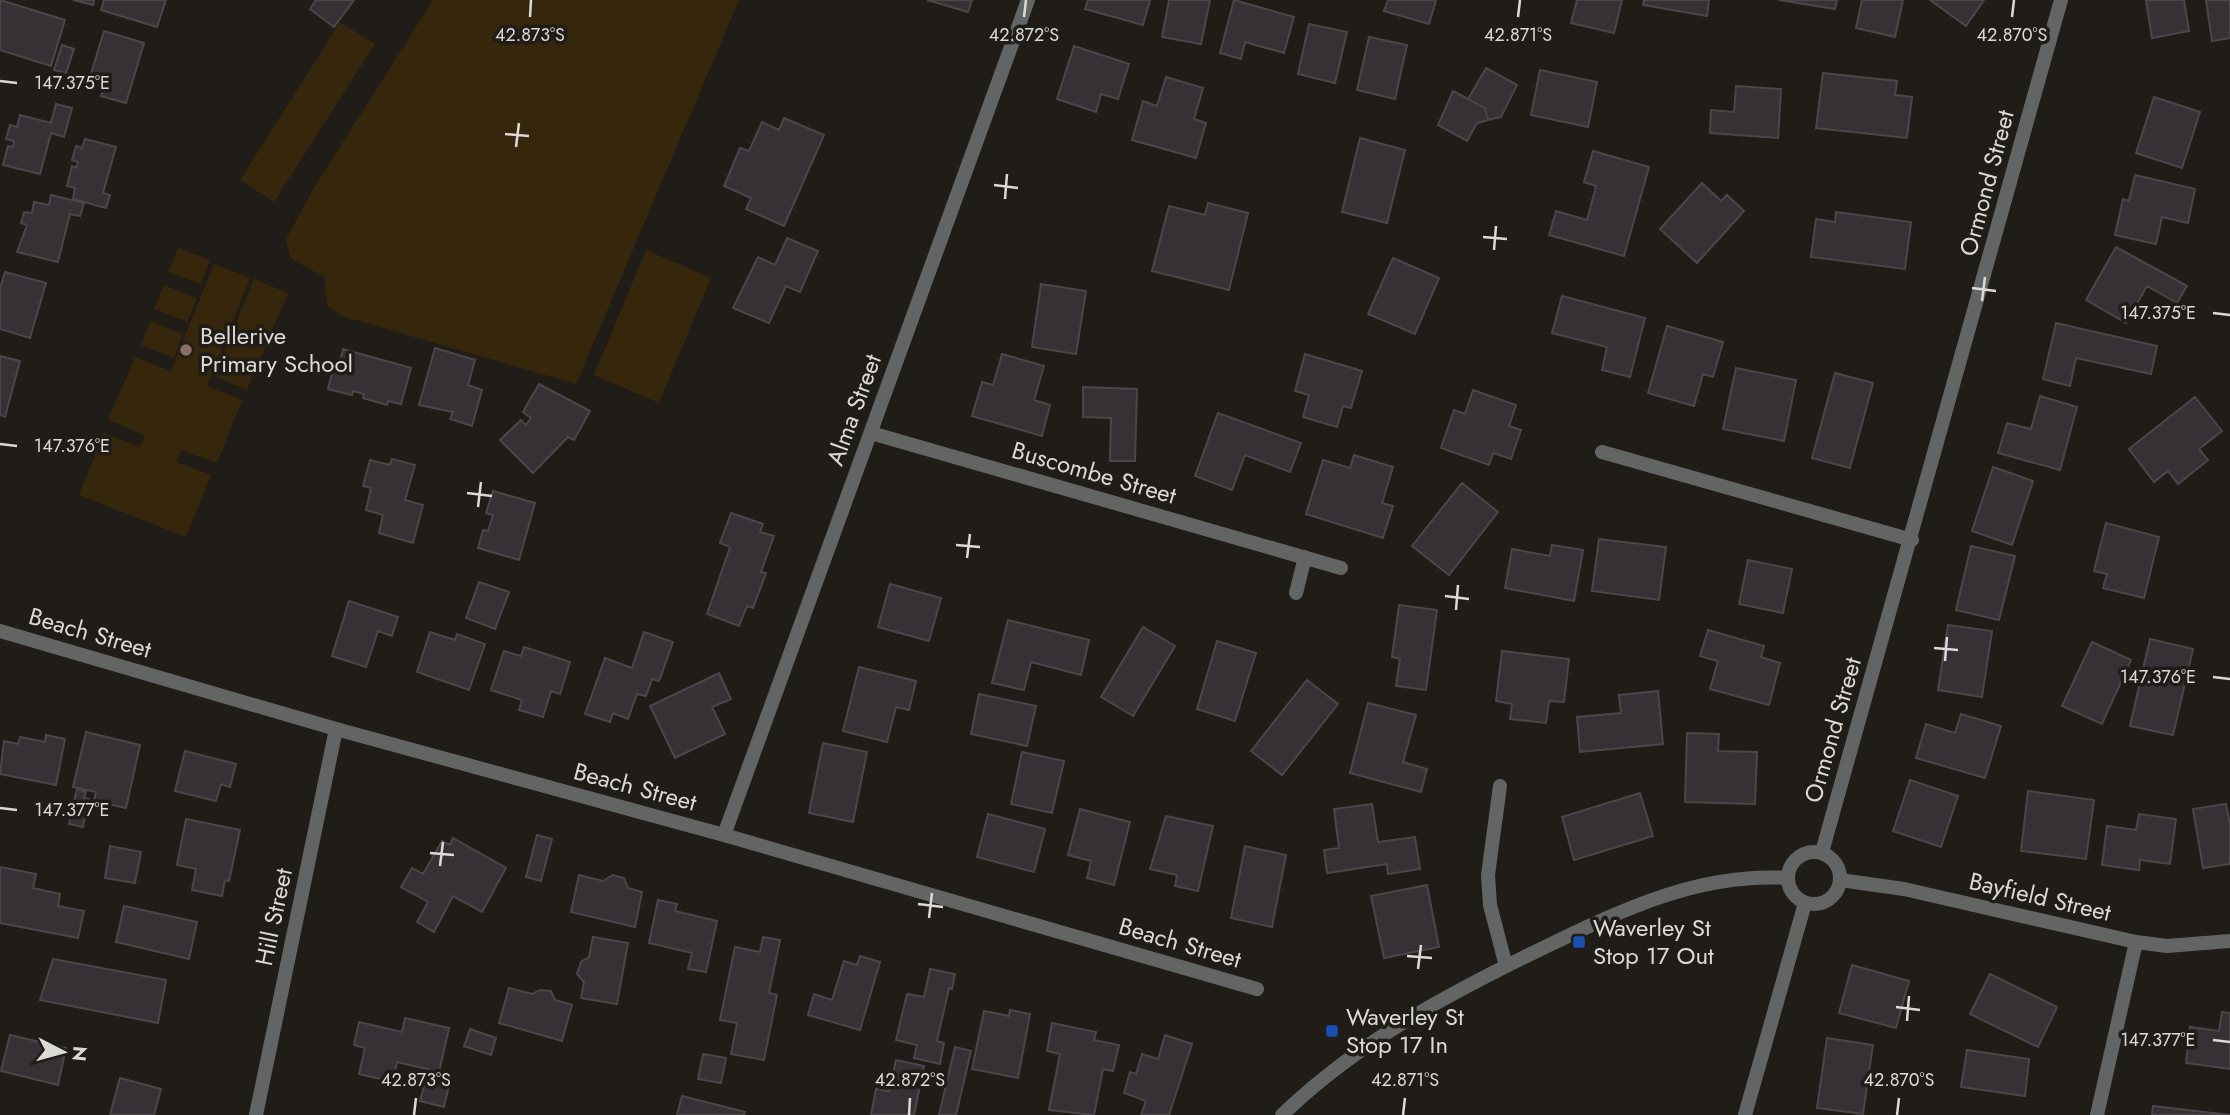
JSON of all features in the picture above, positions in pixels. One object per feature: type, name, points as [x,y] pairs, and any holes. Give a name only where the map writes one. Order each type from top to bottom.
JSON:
[{"type":"street","name":"Alma Street","points":[[724,835],[1028,0]]},
{"type":"street","name":"Ormond Street","points":[[1822,852],[1912,540],[2061,0]]},
{"type":"street","name":"Buscombe Street","points":[[870,433],[1341,568]]},
{"type":"street","points":[[1602,452],[1912,540]]},
{"type":"street","points":[[1296,593],[1305,557]]},
{"type":"street","name":"Beach Street","points":[[0,631],[336,729],[724,835],[1257,989]]},
{"type":"street","name":"Hill Street","points":[[256,1115],[336,729]]},
{"type":"street","points":[[1500,786],[1488,875],[1490,905],[1506,966]]},
{"type":"street","points":[[1822,852],[1836,863],[1840,880],[1838,888],[1826,901],[1805,903],[1791,891],[1788,878],[1793,863],[1799,857],[1805,853],[1822,852]]},
{"type":"street","points":[[1282,1115],[1331,1069],[1377,1037],[1506,966],[1619,911],[1658,896],[1720,881],[1788,878]]},
{"type":"street","name":"Bayfield Street","points":[[1840,880],[1904,889],[2136,942],[2167,946],[2230,941]]},
{"type":"street","points":[[1745,1115],[1805,903]]},
{"type":"street","points":[[2097,1115],[2136,942]]},
{"type":"shaded area","points":[[433,0],[739,0],[576,384],[342,316],[327,306],[324,277],[290,258],[286,239],[312,191]]},
{"type":"shaded area","points":[[340,22],[375,44],[274,202],[240,180]]},
{"type":"shaded area","points":[[178,248],[210,260],[201,284],[168,272]]},
{"type":"shaded area","points":[[646,250],[711,278],[659,403],[594,375]]},
{"type":"shaded area","points":[[214,264],[250,278],[207,386],[242,400],[217,463],[181,450],[176,462],[211,475],[186,537],[79,495],[104,433],[140,447],[145,435],[108,420],[135,357],[171,371]]},
{"type":"shaded area","points":[[254,279],[288,293],[247,390],[214,376]]},
{"type":"shaded area","points":[[164,285],[197,298],[187,322],[154,309]]},
{"type":"shaded area","points":[[150,321],[183,334],[174,358],[141,345]]},
{"type":"building","points":[[0,0],[65,20],[51,66],[0,50]]},
{"type":"building","points":[[73,0],[94,0],[93,5]]},
{"type":"building","points":[[104,0],[166,0],[157,27],[101,10]]},
{"type":"building","points":[[316,0],[354,0],[334,27],[310,9]]},
{"type":"building","points":[[927,0],[972,0],[968,12]]},
{"type":"building","points":[[1088,0],[1150,0],[1143,25],[1085,9]]},
{"type":"building","points":[[1169,0],[1210,0],[1201,44],[1162,37]]},
{"type":"building","points":[[1234,0],[1294,17],[1284,53],[1245,42],[1241,59],[1220,53]]},
{"type":"building","points":[[1388,0],[1436,0],[1429,24],[1384,11]]},
{"type":"building","points":[[1577,0],[1622,0],[1614,33],[1571,23]]},
{"type":"building","points":[[1644,0],[1709,0],[1707,16],[1643,5]]},
{"type":"building","points":[[1779,0],[1837,0],[1835,9]]},
{"type":"building","points":[[1862,0],[1903,0],[1895,37],[1856,28]]},
{"type":"building","points":[[1930,0],[1984,0],[1966,26]]},
{"type":"building","points":[[2146,0],[2184,0],[2189,31],[2152,38]]},
{"type":"building","points":[[2206,0],[2230,0],[2230,38],[2212,41]]},
{"type":"building","points":[[1309,24],[1347,32],[1335,83],[1298,74]]},
{"type":"building","points":[[104,31],[144,43],[126,103],[101,96],[105,84],[89,80]]},
{"type":"building","points":[[1369,37],[1407,45],[1395,99],[1357,90]]},
{"type":"building","points":[[62,45],[74,49],[66,73],[54,70]]},
{"type":"building","points":[[1074,46],[1129,64],[1118,99],[1101,94],[1096,112],[1057,99]]},
{"type":"building","points":[[1486,68],[1517,85],[1501,117],[1488,120],[1485,108],[1468,99]]},
{"type":"building","points":[[1540,70],[1597,82],[1588,127],[1531,115]]},
{"type":"building","points":[[1823,73],[1897,81],[1895,95],[1912,97],[1907,138],[1816,128]]},
{"type":"building","points":[[1166,77],[1203,88],[1194,119],[1206,123],[1196,158],[1132,140],[1143,101],[1157,106]]},
{"type":"building","points":[[1736,86],[1781,89],[1778,138],[1710,133],[1711,110],[1734,112]]},
{"type":"building","points":[[1453,91],[1485,108],[1488,120],[1477,123],[1467,141],[1438,125]]},
{"type":"building","points":[[2154,97],[2200,112],[2182,168],[2136,153]]},
{"type":"building","points":[[56,104],[72,108],[64,137],[51,133],[40,174],[3,165],[8,146],[13,147],[14,141],[6,139],[10,125],[17,127],[20,115],[51,123]]},
{"type":"building","points":[[784,118],[824,135],[784,226],[746,209],[751,198],[724,186],[740,148],[749,151],[762,122],[779,130]]},
{"type":"building","points":[[1360,138],[1405,150],[1387,223],[1342,212]]},
{"type":"building","points":[[85,139],[116,147],[103,193],[110,195],[106,208],[73,199],[75,188],[67,186],[72,166],[76,168],[78,162],[72,160],[76,146],[82,148]]},
{"type":"building","points":[[1593,151],[1649,167],[1624,256],[1549,235],[1556,211],[1587,220],[1596,186],[1584,182]]},
{"type":"building","points":[[2135,175],[2195,189],[2188,223],[2162,217],[2156,244],[2115,235],[2123,199],[2129,201]]},
{"type":"building","points":[[1702,183],[1721,201],[1727,195],[1744,211],[1697,263],[1660,229]]},
{"type":"building","points":[[51,195],[84,203],[80,216],[70,214],[58,262],[17,252],[27,225],[21,223],[24,212],[32,213],[34,202],[49,205]]},
{"type":"building","points":[[1208,203],[1248,213],[1229,290],[1152,271],[1169,206],[1205,215]]},
{"type":"building","points":[[1836,212],[1911,222],[1905,269],[1811,257],[1816,219],[1835,222]]},
{"type":"building","points":[[787,238],[818,251],[800,292],[786,286],[769,323],[733,308],[758,257],[775,265]]},
{"type":"building","points":[[2116,247],[2187,286],[2177,303],[2147,286],[2126,323],[2086,300]]},
{"type":"building","points":[[1393,258],[1439,278],[1415,334],[1368,314]]},
{"type":"building","points":[[5,272],[46,283],[30,338],[0,329],[0,288]]},
{"type":"building","points":[[1041,284],[1086,291],[1076,354],[1032,347]]},
{"type":"building","points":[[1562,296],[1645,318],[1630,377],[1602,370],[1607,347],[1552,333]]},
{"type":"building","points":[[2056,323],[2157,346],[2151,374],[2076,358],[2070,386],[2043,379]]},
{"type":"building","points":[[1667,326],[1723,342],[1713,377],[1703,374],[1694,406],[1648,393]]},
{"type":"building","points":[[435,348],[475,360],[468,385],[482,390],[472,426],[450,419],[453,412],[419,405]]},
{"type":"building","points":[[343,349],[411,368],[401,404],[388,401],[387,405],[363,398],[364,394],[353,391],[352,395],[328,389],[335,361],[340,362]]},
{"type":"building","points":[[1002,354],[1044,366],[1034,400],[1050,405],[1042,436],[972,416],[982,382],[993,385]]},
{"type":"building","points":[[1305,354],[1362,371],[1351,408],[1343,406],[1337,427],[1303,417],[1309,395],[1295,391]]},
{"type":"building","points":[[0,356],[20,361],[5,417],[0,415]]},
{"type":"building","points":[[1736,368],[1796,380],[1784,441],[1723,429]]},
{"type":"building","points":[[1835,373],[1873,383],[1850,468],[1812,458]]},
{"type":"building","points":[[539,384],[590,411],[574,440],[568,437],[533,473],[500,440],[521,420],[526,425],[531,418],[523,412]]},
{"type":"building","points":[[1083,387],[1137,389],[1135,461],[1110,461],[1111,418],[1083,417]]},
{"type":"building","points":[[1473,390],[1516,405],[1509,426],[1521,430],[1511,459],[1493,453],[1489,465],[1441,448],[1454,410],[1465,414]]},
{"type":"building","points":[[2040,396],[2077,407],[2060,470],[1998,453],[2007,423],[2031,429]]},
{"type":"building","points":[[2195,397],[2222,431],[2199,449],[2208,460],[2178,484],[2168,471],[2154,482],[2129,449]]},
{"type":"building","points":[[1218,413],[1301,443],[1290,472],[1245,455],[1232,490],[1195,476]]},
{"type":"building","points":[[1354,455],[1393,467],[1382,503],[1393,506],[1383,538],[1306,514],[1323,460],[1350,468]]},
{"type":"building","points":[[392,459],[415,465],[405,500],[423,505],[413,543],[379,533],[383,515],[366,510],[371,488],[363,486],[370,460],[390,465]]},
{"type":"building","points":[[1993,467],[2033,481],[2012,545],[1972,531]]},
{"type":"building","points":[[1462,483],[1498,512],[1449,575],[1412,546]]},
{"type":"building","points":[[493,491],[535,503],[519,560],[478,548],[483,530],[488,531],[493,515],[486,513]]},
{"type":"building","points":[[731,513],[763,524],[760,532],[774,536],[761,572],[766,573],[753,608],[747,606],[739,626],[707,614],[730,547],[720,543]]},
{"type":"building","points":[[2106,523],[2159,537],[2144,598],[2103,588],[2107,574],[2094,571]]},
{"type":"building","points":[[1599,539],[1666,547],[1659,600],[1592,591]]},
{"type":"building","points":[[1552,545],[1583,550],[1574,601],[1505,588],[1512,549],[1550,556]]},
{"type":"building","points":[[1971,546],[2015,556],[1999,620],[1956,610]]},
{"type":"building","points":[[1748,560],[1792,569],[1783,613],[1739,604]]},
{"type":"building","points":[[479,582],[509,592],[495,629],[466,618]]},
{"type":"building","points":[[890,584],[941,598],[929,641],[878,627]]},
{"type":"building","points":[[349,601],[398,617],[392,636],[378,631],[366,667],[332,656]]},
{"type":"building","points":[[1399,605],[1437,610],[1426,690],[1396,686],[1400,659],[1392,657]]},
{"type":"building","points":[[1008,620],[1089,640],[1081,675],[1031,662],[1024,690],[992,683]]},
{"type":"building","points":[[1948,625],[1992,631],[1982,697],[1938,690]]},
{"type":"building","points":[[1143,627],[1175,646],[1133,716],[1101,697]]},
{"type":"building","points":[[1708,630],[1764,646],[1761,657],[1780,663],[1769,705],[1710,689],[1718,661],[1700,656]]},
{"type":"building","points":[[430,632],[455,640],[457,634],[485,644],[469,690],[417,672]]},
{"type":"building","points":[[644,632],[673,642],[659,681],[652,679],[646,696],[637,694],[628,719],[613,713],[610,722],[585,714],[605,658],[632,668]]},
{"type":"building","points":[[2150,639],[2193,649],[2173,735],[2130,726]]},
{"type":"building","points":[[1217,641],[1256,653],[1235,721],[1197,709]]},
{"type":"building","points":[[2092,642],[2131,660],[2102,724],[2062,706]]},
{"type":"building","points":[[524,647],[570,662],[560,694],[551,691],[543,717],[519,710],[522,700],[491,690],[504,651],[521,656]]},
{"type":"building","points":[[1502,651],[1569,659],[1564,702],[1549,701],[1546,723],[1510,719],[1512,704],[1496,701]]},
{"type":"building","points":[[859,667],[916,681],[909,710],[896,707],[887,742],[843,731]]},
{"type":"building","points":[[719,673],[731,699],[712,707],[725,734],[675,758],[650,706]]},
{"type":"building","points":[[1307,680],[1338,704],[1282,775],[1251,751]]},
{"type":"building","points":[[1658,691],[1663,744],[1580,752],[1577,717],[1621,713],[1619,695]]},
{"type":"building","points":[[979,694],[1036,706],[1027,746],[971,734]]},
{"type":"building","points":[[1368,703],[1416,715],[1403,762],[1427,769],[1421,792],[1350,773]]},
{"type":"building","points":[[1961,714],[2001,726],[1985,778],[1916,758],[1926,724],[1955,733]]},
{"type":"building","points":[[86,732],[140,745],[126,808],[94,801],[96,792],[73,787]]},
{"type":"building","points":[[1687,733],[1719,734],[1718,751],[1757,752],[1755,804],[1685,802]]},
{"type":"building","points":[[46,735],[65,739],[56,785],[0,774],[4,741],[18,744],[20,737],[45,742]]},
{"type":"building","points":[[823,743],[867,752],[853,822],[809,813]]},
{"type":"building","points":[[185,751],[236,764],[230,787],[221,784],[216,801],[175,791]]},
{"type":"building","points":[[1022,752],[1064,761],[1052,813],[1011,804]]},
{"type":"building","points":[[1910,780],[1958,796],[1941,847],[1893,831]]},
{"type":"building","points":[[77,789],[86,792],[84,798],[89,799],[83,827],[69,824]]},
{"type":"building","points":[[2028,791],[2094,800],[2086,859],[2021,851]]},
{"type":"building","points":[[1640,793],[1653,836],[1574,860],[1562,817]]},
{"type":"building","points":[[1372,804],[1378,842],[1415,837],[1420,869],[1388,874],[1387,864],[1327,873],[1324,850],[1339,848],[1334,809]]},
{"type":"building","points":[[2226,804],[2230,824],[2230,864],[2203,868],[2193,809]]},
{"type":"building","points":[[1080,809],[1130,822],[1114,885],[1087,878],[1091,861],[1068,855]]},
{"type":"building","points":[[988,814],[1045,829],[1034,872],[977,857]]},
{"type":"building","points":[[2139,814],[2176,819],[2170,864],[2140,860],[2139,870],[2102,865],[2107,826],[2136,830]]},
{"type":"building","points":[[1166,816],[1213,826],[1198,891],[1175,886],[1177,875],[1150,869]]},
{"type":"building","points":[[186,819],[240,830],[229,881],[225,880],[222,896],[192,890],[196,869],[177,865]]},
{"type":"building","points":[[537,835],[552,839],[541,881],[526,877]]},
{"type":"building","points":[[453,838],[506,868],[482,912],[453,896],[434,932],[417,922],[428,902],[401,887],[412,868],[423,874],[442,841],[450,845]]},
{"type":"building","points":[[110,846],[141,852],[135,883],[105,878]]},
{"type":"building","points":[[1245,846],[1286,855],[1272,927],[1231,918]]},
{"type":"building","points":[[0,867],[36,874],[33,888],[60,894],[58,906],[84,911],[78,938],[0,923]]},
{"type":"building","points":[[579,875],[603,881],[613,875],[624,878],[628,888],[642,892],[635,927],[571,912]]},
{"type":"building","points":[[1427,885],[1439,947],[1384,958],[1371,896]]},
{"type":"building","points":[[658,900],[677,904],[675,911],[717,921],[706,972],[688,969],[692,953],[649,943]]},
{"type":"building","points":[[124,906],[197,922],[189,959],[116,942]]},
{"type":"building","points":[[593,937],[628,943],[617,1004],[581,998],[584,982],[577,974],[581,962],[589,957]]},
{"type":"building","points":[[763,937],[780,940],[769,993],[777,995],[764,1060],[731,1054],[737,1023],[720,1020],[735,947],[760,952]]},
{"type":"building","points":[[860,956],[880,962],[860,1030],[808,1015],[814,994],[832,1000],[844,961],[857,965]]},
{"type":"building","points":[[53,959],[166,980],[158,1023],[40,1000]]},
{"type":"building","points":[[1852,965],[1909,981],[1896,1028],[1839,1013]]},
{"type":"building","points":[[930,969],[955,974],[952,989],[949,988],[937,1041],[944,1043],[940,1064],[914,1058],[917,1045],[896,1040],[907,994],[924,997]]},
{"type":"building","points":[[1990,974],[2057,1007],[2038,1047],[1970,1014]]},
{"type":"building","points":[[509,988],[532,994],[540,990],[551,991],[555,1000],[572,1005],[562,1041],[499,1023]]},
{"type":"building","points":[[1010,1010],[1030,1014],[1018,1078],[972,1069],[984,1011],[1009,1016]]},
{"type":"building","points":[[2222,1012],[2230,1013],[2230,1069],[2186,1063],[2190,1027],[2219,1031]]},
{"type":"building","points":[[405,1018],[449,1028],[439,1072],[397,1062],[393,1082],[359,1074],[365,1048],[354,1045],[359,1022],[402,1032]]},
{"type":"building","points":[[1052,1023],[1096,1032],[1094,1040],[1119,1045],[1113,1071],[1103,1069],[1094,1115],[1049,1110],[1060,1054],[1047,1051]]},
{"type":"building","points":[[470,1029],[496,1038],[491,1055],[464,1046]]},
{"type":"building","points":[[10,1035],[66,1048],[58,1085],[1,1071]]},
{"type":"building","points":[[1165,1035],[1192,1044],[1169,1115],[1141,1115],[1146,1101],[1124,1093],[1130,1072],[1136,1074],[1142,1054],[1158,1059]]},
{"type":"building","points":[[1827,1038],[1873,1045],[1863,1114],[1817,1108]]},
{"type":"building","points":[[955,1047],[971,1051],[956,1115],[939,1115]]},
{"type":"building","points":[[1967,1050],[2029,1059],[2025,1096],[1961,1087]]},
{"type":"building","points":[[703,1054],[726,1058],[721,1083],[698,1079]]},
{"type":"building","points":[[896,1060],[924,1066],[914,1115],[871,1115],[876,1089],[889,1091]]},
{"type":"building","points":[[427,1075],[450,1081],[444,1107],[420,1101]]},
{"type":"building","points":[[120,1078],[161,1089],[154,1115],[110,1115]]},
{"type":"building","points":[[682,1096],[745,1112],[744,1115],[677,1115]]},
{"type":"building","points":[[2153,1106],[2230,1115],[2152,1115]]},
{"type":"place","name":"Bellerive Primary School","points":[[186,350]]},
{"type":"place","name":"Waverley St Stop 17 Out","points":[[1579,942]]},
{"type":"place","name":"Waverley St Stop 17 In","points":[[1332,1031]]}]
